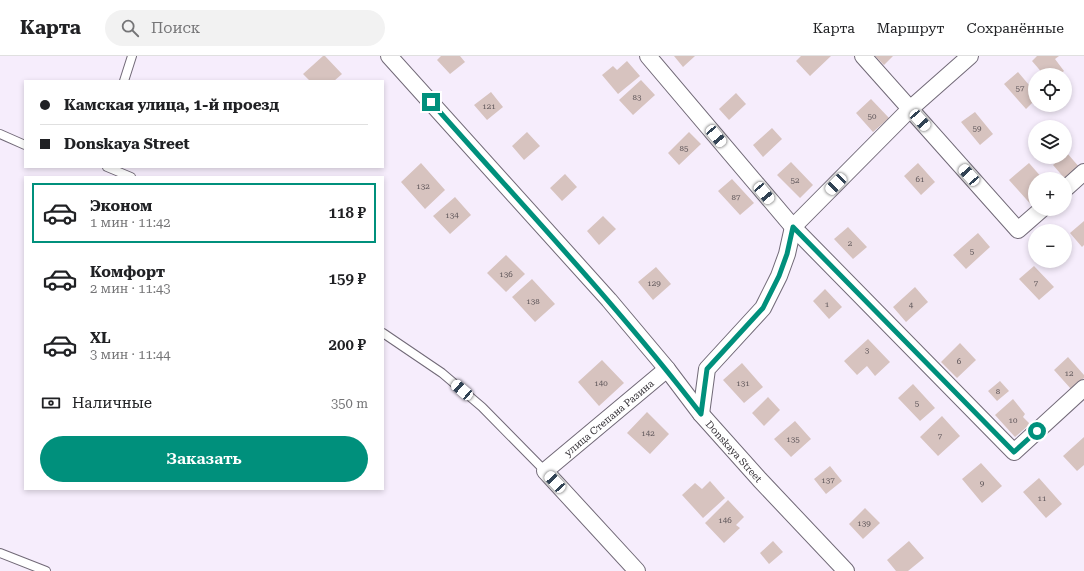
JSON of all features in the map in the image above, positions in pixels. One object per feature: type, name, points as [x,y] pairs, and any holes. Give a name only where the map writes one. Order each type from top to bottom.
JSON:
[{"type":"street","name":"Donskaya Street","points":[[389,56],[609,300],[667,369],[701,414],[760,480],[846,571]]},
{"type":"street","points":[[648,56],[793,227],[1014,452],[1084,388]]},
{"type":"street","points":[[863,56],[1018,230],[1034,216]]},
{"type":"street","points":[[701,414],[707,369],[763,308],[779,276],[787,254],[793,227],[910,109],[970,56]]},
{"type":"street","points":[[1072,183],[1084,172]]},
{"type":"street","name":"улица Степана Разина","points":[[545,470],[667,369]]},
{"type":"street","points":[[545,470],[637,571]]},
{"type":"lane","points":[[124,80],[132,56]]},
{"type":"lane","points":[[0,134],[24,145]]},
{"type":"lane","points":[[109,168],[129,176]]},
{"type":"lane","points":[[384,334],[442,373],[482,407],[545,470]]},
{"type":"lane","points":[[0,553],[46,571]]},
{"type":"building","points":[[323,56],[325,56],[342,74],[335,80],[309,80],[303,74]]},
{"type":"building","points":[[441,56],[460,56],[465,62],[450,74],[437,60]]},
{"type":"building","points":[[674,56],[695,56],[683,67]]},
{"type":"building","points":[[801,56],[831,56],[810,76],[796,61]]},
{"type":"building","points":[[875,56],[893,56],[884,65]]},
{"type":"building","points":[[1037,56],[1059,56],[1055,59],[1062,68],[1038,68],[1032,61]]},
{"type":"building","points":[[627,61],[640,76],[618,94],[602,75],[613,66],[617,70]]},
{"type":"building","points":[[1018,72],[1028,84],[1028,107],[1026,109],[1004,84]]},
{"type":"building","points":[[641,80],[655,95],[633,115],[619,100]]},
{"type":"building","points":[[491,92],[503,107],[487,120],[474,105]]},
{"type":"building","points":[[736,93],[746,104],[729,120],[719,109]]},
{"type":"building","points":[[871,99],[889,118],[873,132],[856,113]]},
{"type":"building","points":[[975,112],[993,134],[980,145],[961,122]]},
{"type":"building","points":[[772,128],[782,139],[763,157],[753,145]]},
{"type":"building","points":[[527,132],[540,146],[524,160],[512,146]]},
{"type":"building","points":[[689,132],[701,144],[679,165],[668,153]]},
{"type":"building","points":[[1072,159],[1080,168],[1072,175],[1072,172],[1059,172],[1053,165],[1072,164]]},
{"type":"building","points":[[791,162],[813,185],[800,198],[777,175]]},
{"type":"building","points":[[421,163],[445,190],[425,209],[401,182]]},
{"type":"building","points":[[918,163],[935,182],[921,195],[904,176]]},
{"type":"building","points":[[1028,164],[1037,172],[1028,172],[1028,201],[1009,180]]},
{"type":"building","points":[[565,174],[577,187],[562,201],[550,188]]},
{"type":"building","points":[[732,179],[754,203],[740,215],[718,191]]},
{"type":"building","points":[[455,197],[471,215],[450,234],[433,216]]},
{"type":"building","points":[[603,216],[616,229],[599,245],[587,231]]},
{"type":"building","points":[[1084,221],[1084,245],[1082,247],[1072,235],[1072,231]]},
{"type":"building","points":[[848,227],[867,247],[853,259],[834,239]]},
{"type":"building","points":[[978,233],[990,247],[966,269],[953,255]]},
{"type":"building","points":[[506,255],[525,274],[506,292],[487,273]]},
{"type":"building","points":[[656,267],[671,284],[653,300],[638,282]]},
{"type":"building","points":[[1032,268],[1036,268],[1054,287],[1039,300],[1019,279]]},
{"type":"building","points":[[532,279],[555,304],[535,322],[512,297]]},
{"type":"building","points":[[915,287],[928,302],[906,322],[893,307]]},
{"type":"building","points":[[825,289],[842,307],[829,319],[813,301]]},
{"type":"building","points":[[868,339],[890,362],[875,376],[867,366],[857,375],[844,361]]},
{"type":"building","points":[[960,343],[976,360],[957,378],[941,362]]},
{"type":"building","points":[[1068,357],[1084,375],[1084,378],[1071,389],[1054,370]]},
{"type":"building","points":[[602,360],[624,383],[599,406],[578,382]]},
{"type":"building","points":[[742,363],[763,387],[744,403],[723,380]]},
{"type":"building","points":[[1000,381],[1009,391],[997,401],[988,391]]},
{"type":"building","points":[[913,384],[935,408],[920,421],[898,398]]},
{"type":"building","points":[[768,397],[780,410],[764,426],[752,413]]},
{"type":"building","points":[[1013,399],[1025,414],[1023,417],[1030,424],[1015,437],[995,415]]},
{"type":"building","points":[[647,412],[669,434],[650,454],[627,433]]},
{"type":"building","points":[[942,416],[960,436],[938,456],[920,437]]},
{"type":"building","points":[[795,421],[811,439],[791,457],[774,439]]},
{"type":"building","points":[[1084,437],[1084,465],[1077,471],[1063,456]]},
{"type":"building","points":[[981,463],[1002,486],[982,503],[962,479]]},
{"type":"building","points":[[830,466],[842,481],[826,494],[814,479]]},
{"type":"building","points":[[1039,478],[1062,504],[1046,518],[1023,492]]},
{"type":"building","points":[[710,481],[725,498],[703,518],[682,495],[695,483],[702,489]]},
{"type":"building","points":[[728,500],[744,517],[736,525],[740,528],[724,543],[705,523]]},
{"type":"building","points":[[865,508],[880,523],[863,539],[849,524]]},
{"type":"building","points":[[773,541],[783,552],[769,564],[760,553]]},
{"type":"building","points":[[909,541],[924,558],[908,571],[896,571],[887,560]]},
{"type":"route","points":[[431,102],[609,300],[667,369],[701,414],[707,369],[763,308],[779,276],[787,254],[793,227],[1014,452],[1037,431]]}]
